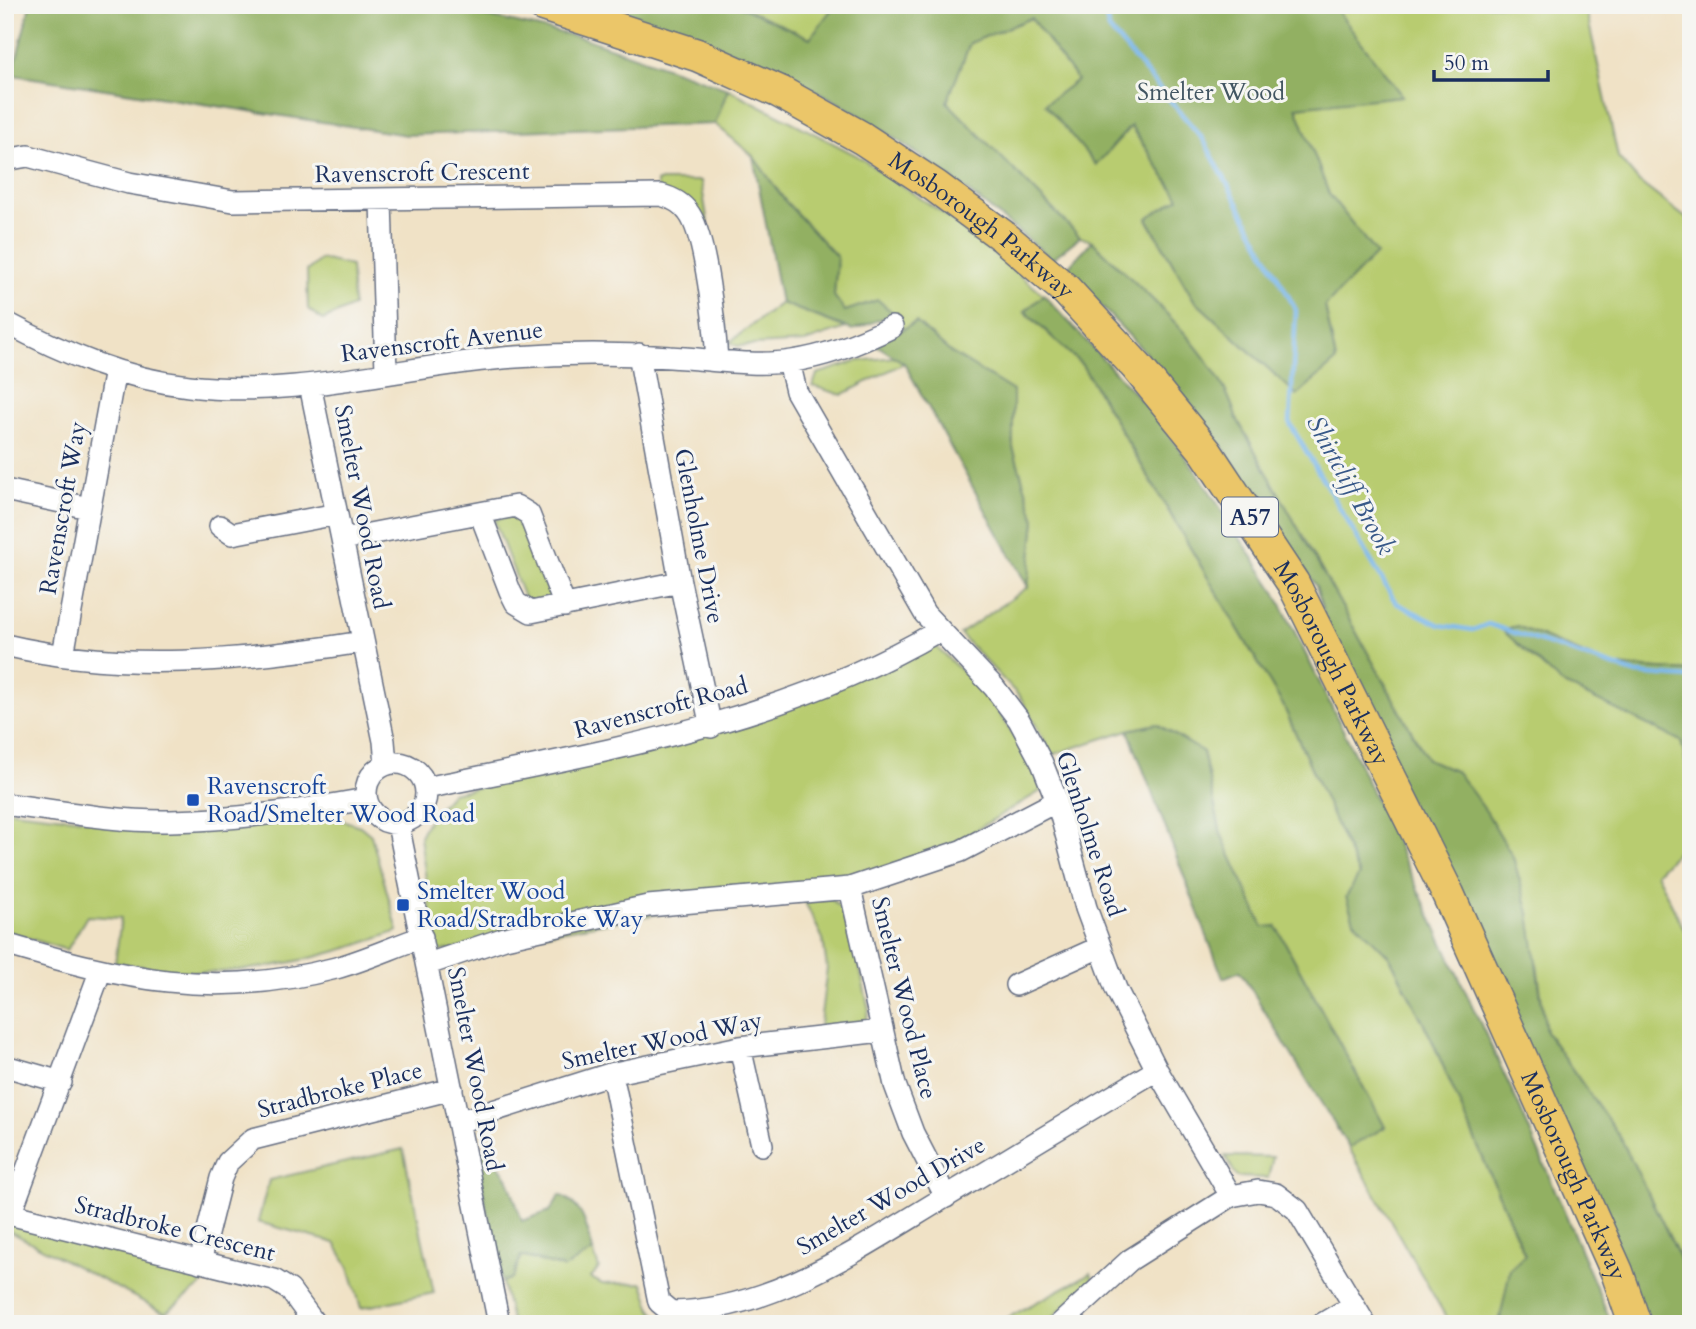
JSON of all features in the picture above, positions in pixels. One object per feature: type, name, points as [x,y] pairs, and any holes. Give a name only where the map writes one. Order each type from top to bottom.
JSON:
[{"type":"highway","name":"Mosborough Parkway","points":[[543,5],[698,55],[780,92],[862,138],[935,186],[1004,237],[1066,290],[1137,367],[1206,452],[1293,583],[1448,894],[1617,1272],[1635,1324]]},
{"type":"street","name":"Ravenscroft Crescent","points":[[5,160],[28,156],[129,183],[233,201],[661,195],[673,198],[690,213],[696,228],[714,321],[717,360]]},
{"type":"street","points":[[382,200],[386,373]]},
{"type":"street","name":"Ravenscroft Avenue","points":[[5,322],[72,355],[151,381],[209,388],[247,389],[310,385],[463,361],[519,356],[639,355],[789,362],[839,350],[892,327]]},
{"type":"street","name":"Glenholme Drive","points":[[639,355],[680,582],[711,727]]},
{"type":"street","name":"Glenholme Road","points":[[789,362],[796,391],[915,598],[938,631],[994,687],[1019,720],[1042,763],[1057,801],[1078,883],[1116,989],[1157,1070],[1231,1196]]},
{"type":"street","name":"Ravenscroft Way","points":[[63,655],[115,370]]},
{"type":"street","name":"Smelter Wood Road","points":[[310,385],[384,741],[386,764]]},
{"type":"street","points":[[5,491],[89,509]]},
{"type":"street","points":[[343,539],[516,506],[529,514],[565,606]]},
{"type":"street","points":[[480,513],[516,603],[531,612],[680,582]]},
{"type":"street","points":[[220,526],[232,534],[337,514]]},
{"type":"street","name":"Ravenscroft Road","points":[[426,788],[711,727],[819,688],[938,631]]},
{"type":"street","points":[[5,645],[63,655],[160,663],[217,661],[362,642]]},
{"type":"street","points":[[386,764],[410,766],[418,772],[426,788],[421,811],[413,819],[398,824],[376,816],[366,800],[370,777],[386,764]]},
{"type":"street","points":[[5,804],[167,821],[267,816],[366,800]]},
{"type":"street","points":[[428,964],[505,938],[649,906],[850,888],[961,851],[1057,801]]},
{"type":"street","name":"Smelter Wood Road","points":[[398,824],[499,1324]]},
{"type":"street","name":"Smelter Wood Place","points":[[850,888],[895,1085],[912,1133],[946,1197]]},
{"type":"street","points":[[5,944],[100,972],[167,982],[228,984],[278,979],[337,967],[422,937]]},
{"type":"street","points":[[1016,985],[1100,947]]},
{"type":"street","points":[[8,1214],[61,1082],[100,972]]},
{"type":"street","name":"Smelter Wood Way","points":[[458,1122],[610,1074],[740,1047],[882,1031]]},
{"type":"street","points":[[740,1047],[762,1146]]},
{"type":"street","points":[[5,1066],[61,1082]]},
{"type":"street","name":"Smelter Wood Drive","points":[[610,1074],[659,1302],[671,1312],[691,1318],[764,1293],[847,1257],[1157,1070]]},
{"type":"street","name":"Stradbroke Place","points":[[200,1262],[228,1162],[253,1139],[452,1089]]},
{"type":"street","points":[[1060,1324],[1130,1259],[1231,1196],[1258,1191],[1289,1201],[1297,1210],[1359,1314],[1322,1324]]},
{"type":"street","name":"Stradbroke Crescent","points":[[8,1214],[283,1284],[315,1324]]},
{"type":"green space","points":[[30,5],[436,5],[584,38],[728,89],[715,124],[407,135],[7,74],[15,65]]},
{"type":"green space","name":"Smelter Wood","points":[[589,5],[737,5],[810,38],[835,5],[1333,5],[1402,96],[1296,107],[1329,194],[1376,254],[1325,306],[1336,361],[1297,395],[1194,300],[1147,218],[1179,198],[1131,126],[1096,165],[1045,104],[1077,80],[1031,18],[970,43],[947,102],[1080,237],[1052,259],[910,149],[819,92],[735,54]]},
{"type":"green space","points":[[737,5],[835,5],[810,38]]},
{"type":"green space","points":[[1333,5],[1585,5],[1618,157],[1639,182],[1691,222],[1691,671],[1612,666],[1517,626],[1503,630],[1561,683],[1681,741],[1690,781],[1685,844],[1656,873],[1691,943],[1691,1289],[1675,1248],[1620,1137],[1546,1032],[1537,964],[1457,772],[1427,759],[1236,417],[1212,368],[1154,300],[1092,241],[1080,237],[947,102],[970,43],[1031,18],[1077,80],[1046,104],[1130,126],[1179,198],[1147,219],[1194,300],[1297,395],[1336,361],[1325,306],[1376,254],[1329,194],[1296,107],[1402,96]]},
{"type":"green space","points":[[728,89],[856,155],[944,214],[1044,295],[1025,312],[1082,365],[1283,705],[1359,875],[1354,921],[1390,957],[1431,1038],[1525,1255],[1500,1318],[1508,1324],[1450,1324],[1349,1148],[1385,1127],[1276,926],[1263,928],[1221,834],[1203,752],[1157,724],[1128,730],[1052,755],[1021,698],[960,634],[1028,587],[1035,520],[1013,447],[1013,391],[950,352],[916,322],[904,329],[893,314],[845,311],[834,296],[837,257],[786,202],[753,156],[715,124]]},
{"type":"green space","points":[[753,156],[786,202],[837,257],[834,296],[845,311],[878,300],[894,314],[853,330],[781,303]]},
{"type":"green space","points":[[657,181],[701,181],[708,224],[701,225],[657,188]]},
{"type":"green space","points":[[1092,241],[1175,322],[1212,368],[1236,417],[1427,759],[1457,772],[1486,811],[1513,857],[1529,913],[1546,1032],[1620,1137],[1675,1248],[1691,1289],[1691,1324],[1649,1324],[1325,618],[1316,586],[1207,424],[1156,364],[1066,269]]},
{"type":"green space","points":[[321,259],[351,266],[353,306],[323,320],[308,309],[307,271]]},
{"type":"green space","points":[[1044,295],[1150,410],[1199,475],[1274,590],[1349,742],[1520,1108],[1612,1324],[1508,1324],[1500,1319],[1510,1269],[1525,1255],[1431,1038],[1390,957],[1354,921],[1346,897],[1359,875],[1283,705],[1138,459],[1082,365],[1025,311]]},
{"type":"green space","points":[[781,303],[846,328],[805,342],[737,346],[730,342]]},
{"type":"green space","points":[[916,322],[950,352],[1013,391],[1013,448],[1035,520],[1028,587],[904,363],[875,344]]},
{"type":"green space","points":[[895,357],[904,363],[842,395],[813,386],[817,374],[858,361]]},
{"type":"green space","points":[[520,513],[551,597],[548,601],[526,603],[494,520]]},
{"type":"green space","points":[[1517,626],[1612,666],[1691,671],[1691,781],[1681,741],[1561,683],[1502,630]]},
{"type":"green space","points":[[934,645],[987,695],[1031,762],[1044,789],[946,848],[851,881],[436,952],[420,836],[429,819],[452,793],[658,748]]},
{"type":"green space","points":[[1157,724],[1203,752],[1221,834],[1263,927],[1276,926],[1385,1127],[1349,1148],[1240,971],[1223,978],[1128,730]]},
{"type":"green space","points":[[5,810],[168,829],[336,818],[360,826],[371,835],[398,931],[331,953],[286,964],[203,972],[115,963],[121,918],[87,916],[67,950],[5,931]]},
{"type":"green space","points":[[831,899],[848,914],[869,1010],[864,1027],[819,1031],[827,968],[823,939],[804,900]]},
{"type":"green space","points":[[403,1149],[434,1293],[361,1308],[349,1267],[335,1243],[258,1222],[269,1180]]},
{"type":"green space","points":[[489,1151],[508,1179],[522,1221],[550,1211],[560,1195],[579,1211],[593,1251],[564,1268],[521,1256],[513,1278],[502,1282],[475,1153]]},
{"type":"green space","points":[[1225,1156],[1273,1157],[1268,1178],[1237,1177]]},
{"type":"green space","points":[[5,1219],[207,1270],[210,1279],[165,1313],[5,1229]]},
{"type":"green space","points":[[593,1251],[599,1268],[591,1278],[602,1284],[643,1283],[652,1310],[664,1324],[512,1324],[502,1282],[513,1278],[521,1256],[564,1268]]},
{"type":"green space","points":[[1091,1273],[1093,1278],[1046,1324],[996,1324]]},
{"type":"waterway","name":"Shirtcliff Brook","points":[[1103,5],[1109,29],[1203,139],[1296,310],[1290,424],[1396,603],[1440,625],[1473,630],[1488,624],[1637,674],[1691,678]]},
{"type":"place","name":"Ravenscroft Road/Smelter Wood Road","points":[[193,800]]},
{"type":"place","name":"Smelter Wood Road/Stradbroke Way","points":[[403,905]]}]
